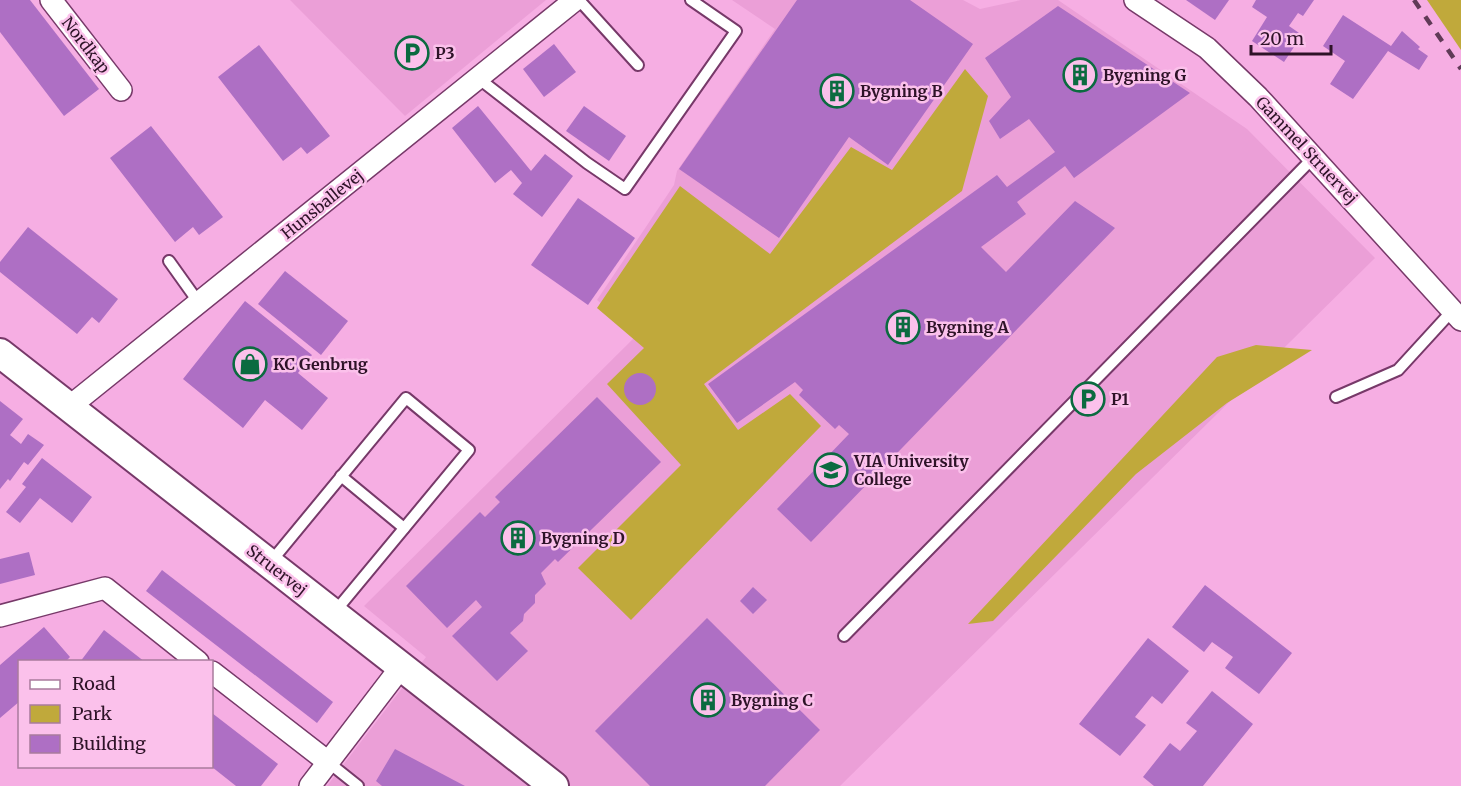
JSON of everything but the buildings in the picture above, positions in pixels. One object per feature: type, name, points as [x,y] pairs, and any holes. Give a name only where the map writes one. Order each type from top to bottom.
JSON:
[{"type":"street","name":"Nordkap","points":[[51,0],[122,90]]},
{"type":"street","name":"Hunsballevej","points":[[69,407],[577,0]]},
{"type":"street","name":"Gammel Struervej","points":[[1135,0],[1207,48],[1258,97],[1458,311]]},
{"type":"street","name":"Struervej","points":[[0,353],[554,786]]},
{"type":"street","points":[[0,616],[105,588],[195,660]]},
{"type":"street","points":[[310,786],[401,667]]},
{"type":"street","points":[[213,673],[328,762]]},
{"type":"lane","points":[[577,0],[638,65]]},
{"type":"lane","points":[[478,78],[587,163],[625,189],[736,31],[691,0]]},
{"type":"lane","points":[[844,636],[1314,157]]},
{"type":"lane","points":[[169,261],[199,303]]},
{"type":"lane","points":[[1336,397],[1398,370],[1458,311]]},
{"type":"lane","points":[[269,564],[406,398],[469,450],[333,614]]},
{"type":"lane","points":[[341,476],[404,528]]},
{"type":"lane","points":[[328,762],[358,786]]},
{"type":"shaded area","name":"P3","points":[[290,0],[546,0],[405,116]]},
{"type":"shaded area","name":"VIA University College","points":[[732,0],[963,0],[980,9],[1021,0],[1058,0],[1247,129],[1375,258],[840,786],[327,786],[426,657],[364,606],[638,334],[597,300],[674,185],[677,171],[775,29]]},
{"type":"green space","points":[[1427,0],[1461,0],[1461,50]]},
{"type":"green space","points":[[965,69],[988,96],[962,191],[704,384],[738,430],[790,394],[821,426],[631,620],[578,568],[681,465],[607,384],[644,348],[597,308],[680,186],[770,254],[851,147],[892,170]]},
{"type":"green space","points":[[1256,345],[1312,350],[1227,403],[1136,474],[993,621],[968,624],[1217,357]]},
{"type":"railway","points":[[1414,0],[1461,69]]},
{"type":"place","name":"P3","points":[[412,53]]},
{"type":"place","name":"Bygning G","points":[[1080,75]]},
{"type":"place","name":"Bygning B","points":[[837,91]]},
{"type":"place","name":"Bygning A","points":[[903,327]]},
{"type":"place","name":"KC Genbrug","points":[[250,364]]},
{"type":"place","name":"P1","points":[[1088,399]]},
{"type":"place","name":"VIA University College","points":[[831,470]]},
{"type":"place","name":"Bygning D","points":[[518,538]]},
{"type":"place","name":"Bygning C","points":[[708,700]]}]
